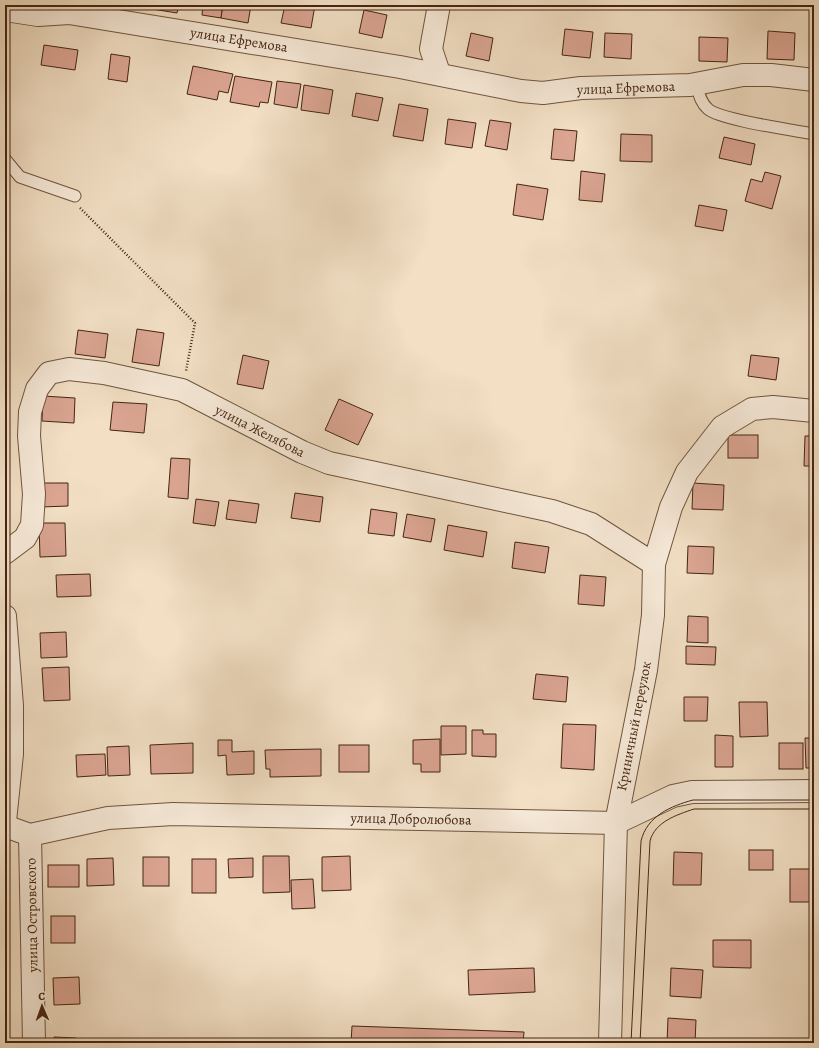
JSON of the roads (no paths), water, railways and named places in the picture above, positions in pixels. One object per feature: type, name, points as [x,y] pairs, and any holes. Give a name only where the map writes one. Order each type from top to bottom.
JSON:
[{"type":"street","points":[[439,5],[431,49],[439,73]]},
{"type":"street","name":"улица Ефремова","points":[[5,10],[38,15],[68,13],[439,73],[521,91],[543,93],[581,88],[696,84],[743,75],[771,75],[814,80]]},
{"type":"street","name":"улица Ефремова","points":[[5,27],[38,15]]},
{"type":"street","name":"улица Желябова","points":[[5,553],[25,538],[32,525],[34,494],[29,436],[30,412],[37,389],[48,373],[69,369],[104,373],[182,390],[329,464],[552,511],[591,524],[654,564]]},
{"type":"street","name":"Криничный переулок","points":[[610,1043],[616,823],[646,670],[653,615],[654,564],[671,507],[687,472],[722,426],[752,410],[773,407],[814,411]]},
{"type":"street","points":[[5,616],[12,706],[12,754],[5,821]]},
{"type":"street","name":"улица Добролюбова","points":[[30,835],[108,818],[173,814],[616,823],[673,796],[692,792],[814,791]]},
{"type":"street","points":[[5,826],[30,835]]},
{"type":"street","name":"улица Островского","points":[[30,835],[34,1043]]},
{"type":"lane","points":[[696,84],[701,101],[709,110],[723,117],[814,134]]},
{"type":"lane","points":[[5,159],[20,177],[75,196]]},
{"type":"tram line","points":[[631,1043],[641,841],[644,832],[649,825],[661,813],[668,809],[693,800],[814,800]]},
{"type":"tram line","points":[[640,1043],[650,841],[656,829],[667,820],[694,809],[814,809]]}]
